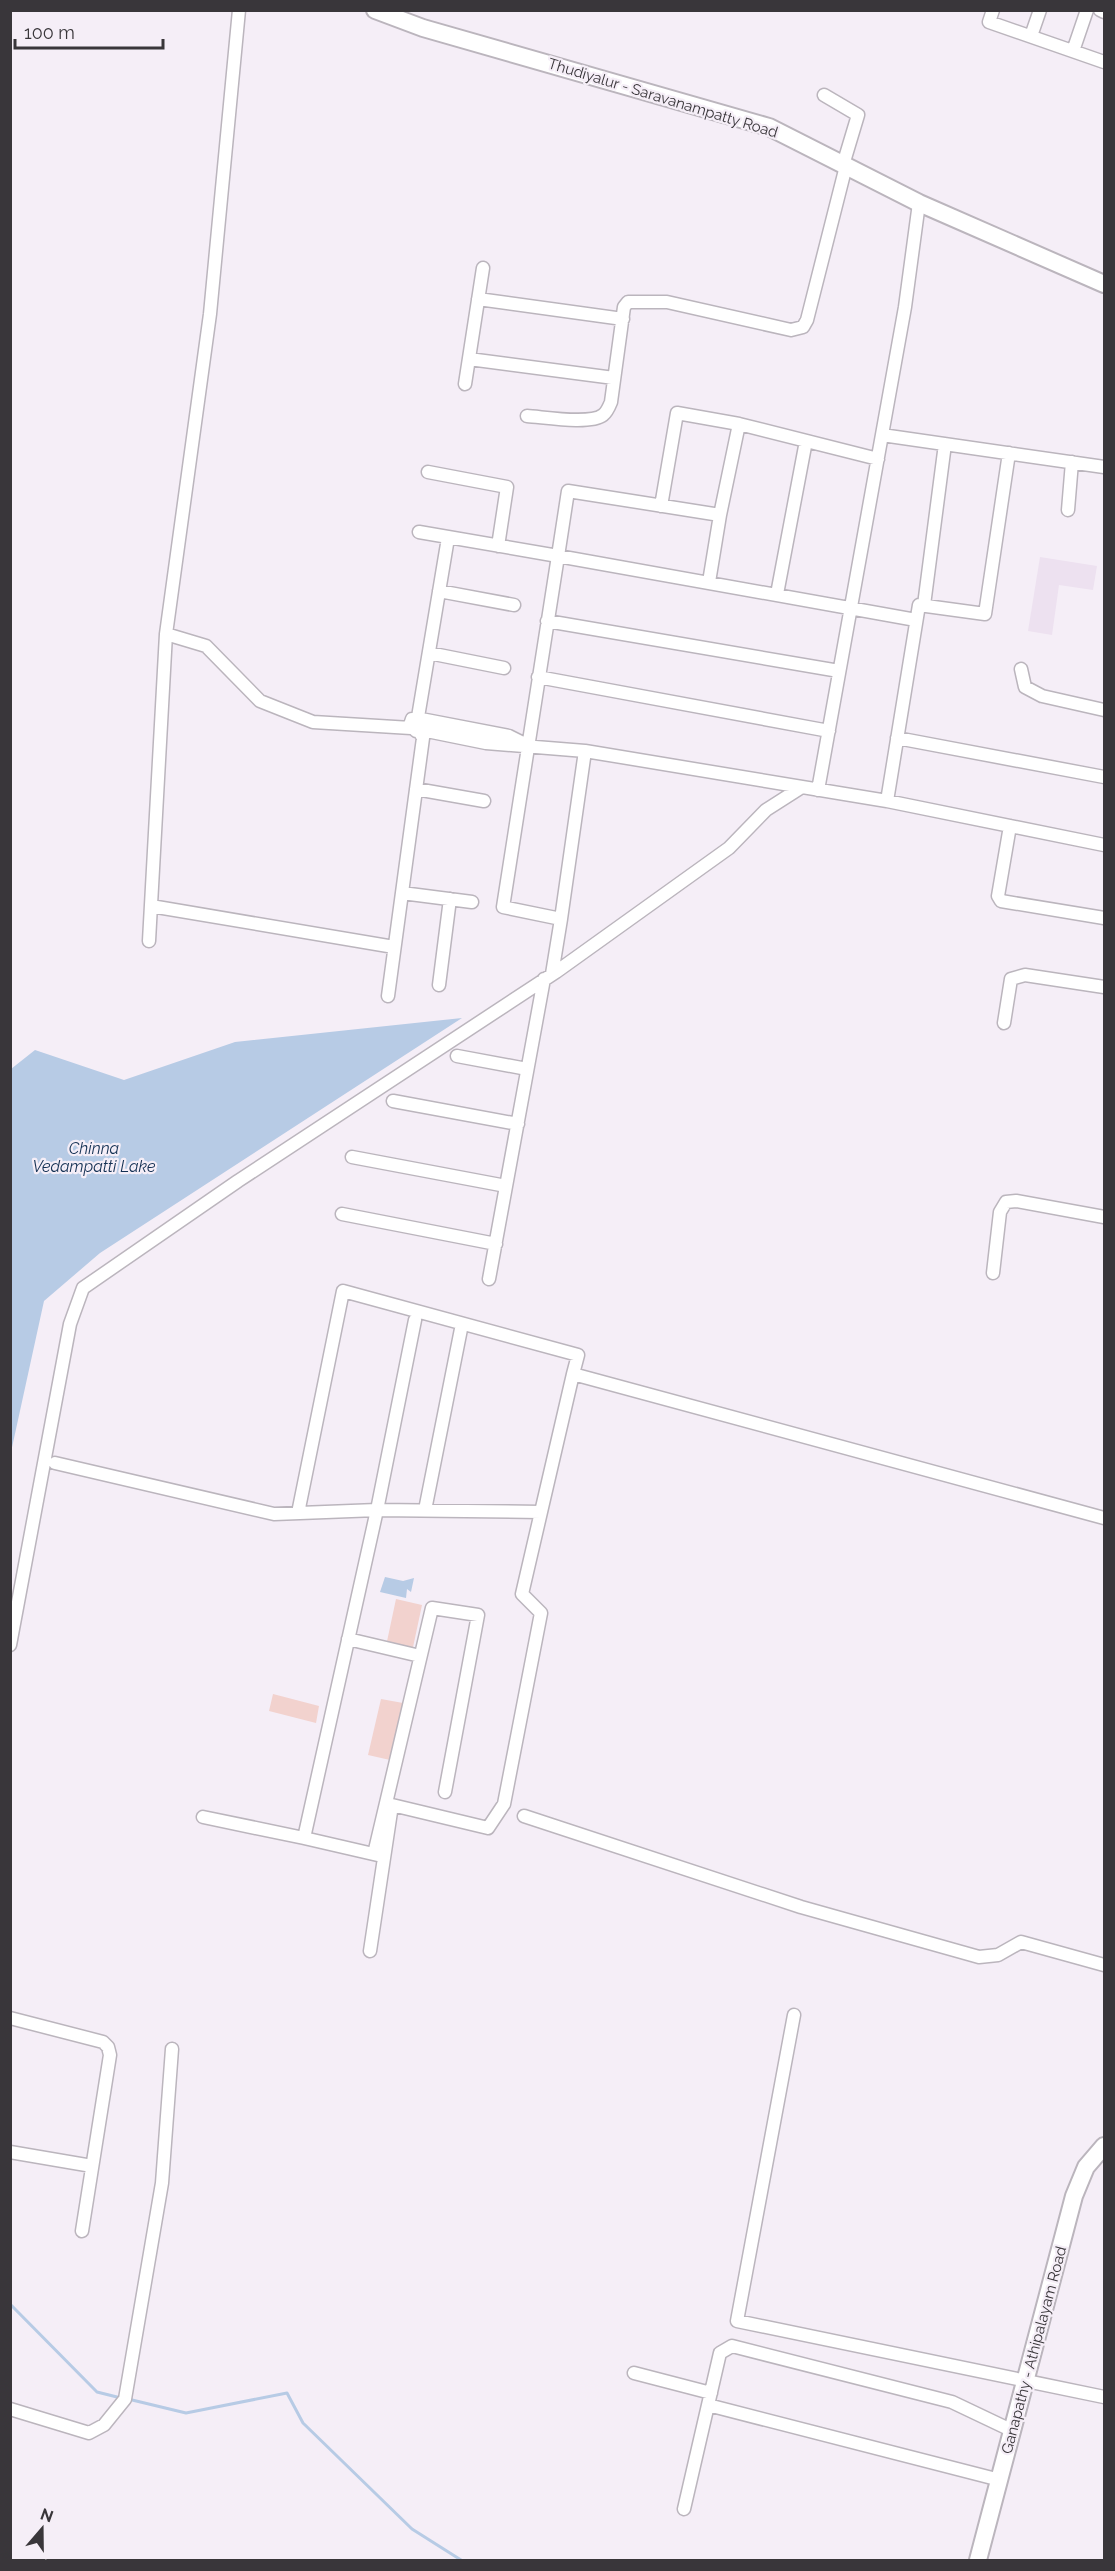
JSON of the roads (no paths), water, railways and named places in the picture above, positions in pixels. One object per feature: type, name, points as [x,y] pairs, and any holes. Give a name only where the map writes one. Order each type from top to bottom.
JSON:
[{"type":"main road","name":"Thudiyalur - Saravanampatty Road","points":[[375,10],[423,28],[769,127],[919,203],[1104,284]]},
{"type":"main road","name":"Ganapathy - Athipalayam Road","points":[[978,2560],[1074,2196],[1086,2166],[1104,2146]]},
{"type":"street","points":[[149,941],[166,634],[210,314],[239,10]]},
{"type":"street","points":[[993,10],[989,22],[1104,62]]},
{"type":"street","points":[[1031,36],[1040,10]]},
{"type":"street","points":[[1073,51],[1088,10]]},
{"type":"street","points":[[1100,10],[1104,12]]},
{"type":"street","points":[[527,416],[586,419],[602,416],[611,402],[624,307],[628,302],[667,302],[791,330],[803,327],[807,320],[858,115],[824,94]]},
{"type":"street","points":[[818,790],[905,307],[919,203]]},
{"type":"street","points":[[465,384],[483,268]]},
{"type":"street","points":[[478,299],[623,319]]},
{"type":"street","points":[[469,359],[614,378]]},
{"type":"street","points":[[661,506],[677,413],[739,424],[878,459]]},
{"type":"street","points":[[709,582],[739,424]]},
{"type":"street","points":[[882,435],[1104,467]]},
{"type":"street","points":[[777,594],[806,441]]},
{"type":"street","points":[[924,605],[945,444]]},
{"type":"street","points":[[887,801],[919,605],[985,614],[1009,453]]},
{"type":"street","points":[[1068,510],[1072,462]]},
{"type":"street","points":[[428,472],[507,487],[498,546]]},
{"type":"street","points":[[561,920],[503,907],[568,491],[720,515]]},
{"type":"street","points":[[419,532],[916,620]]},
{"type":"street","points":[[388,996],[423,738],[418,725],[448,538]]},
{"type":"street","points":[[439,591],[514,604]]},
{"type":"street","points":[[547,621],[839,671]]},
{"type":"street","points":[[166,634],[206,646],[260,700],[313,722],[418,725],[509,736],[529,746],[585,751],[887,801],[1104,845]]},
{"type":"street","points":[[429,653],[504,668]]},
{"type":"street","points":[[1021,669],[1025,687],[1042,696],[1104,710]]},
{"type":"street","points":[[538,677],[828,731]]},
{"type":"street","points":[[897,738],[1104,777]]},
{"type":"street","points":[[489,1279],[527,1070],[561,920],[585,751]]},
{"type":"street","points":[[10,1645],[70,1324],[83,1288],[238,1181],[548,977],[729,848],[766,810],[802,787]]},
{"type":"street","points":[[416,789],[484,801]]},
{"type":"street","points":[[1011,826],[999,896],[1001,901],[1104,918]]},
{"type":"street","points":[[402,893],[472,902]]},
{"type":"street","points":[[439,985],[450,899]]},
{"type":"street","points":[[151,906],[394,947]]},
{"type":"street","points":[[1004,1023],[1011,979],[1025,975],[1104,987]]},
{"type":"street","points":[[457,1056],[527,1070]]},
{"type":"street","points":[[393,1101],[518,1124]]},
{"type":"street","points":[[352,1157],[506,1186]]},
{"type":"street","points":[[993,1273],[1000,1212],[1006,1202],[1104,1217]]},
{"type":"street","points":[[342,1215],[496,1244]]},
{"type":"street","points":[[298,1513],[343,1291],[578,1355],[522,1594],[541,1613],[504,1804],[488,1828],[392,1805],[379,1855]]},
{"type":"street","points":[[304,1838],[415,1320]]},
{"type":"street","points":[[425,1510],[462,1324]]},
{"type":"street","points":[[573,1374],[1104,1518]]},
{"type":"street","points":[[55,1463],[274,1514],[376,1510],[541,1512]]},
{"type":"street","points":[[370,1951],[379,1855],[432,1608],[478,1615],[445,1792]]},
{"type":"street","points":[[348,1639],[420,1656]]},
{"type":"street","points":[[524,1816],[801,1907],[980,1957],[998,1954],[1021,1942],[1104,1965]]},
{"type":"street","points":[[203,1817],[379,1855]]},
{"type":"street","points":[[794,2015],[737,2321],[1104,2397]]},
{"type":"street","points":[[10,2018],[103,2042],[108,2047],[110,2055],[82,2231]]},
{"type":"street","points":[[10,2409],[89,2433],[104,2425],[126,2399],[162,2183],[172,2049]]},
{"type":"street","points":[[10,2152],[92,2166]]},
{"type":"street","points":[[684,2509],[720,2353],[732,2346],[952,2402],[1013,2431]]},
{"type":"street","points":[[634,2373],[710,2399],[1000,2480]]},
{"type":"water","name":"Chinna Vedampatti Lake","points":[[462,1018],[100,1253],[44,1301],[11,1452],[11,1069],[35,1050],[124,1080],[235,1042]]},
{"type":"water","points":[[385,1577],[403,1581],[414,1578],[411,1592],[407,1589],[406,1598],[380,1592]]},
{"type":"waterway","points":[[10,2304],[97,2392],[121,2398]]},
{"type":"waterway","points":[[128,2399],[186,2413],[287,2393],[303,2423],[412,2529],[461,2560]]}]
